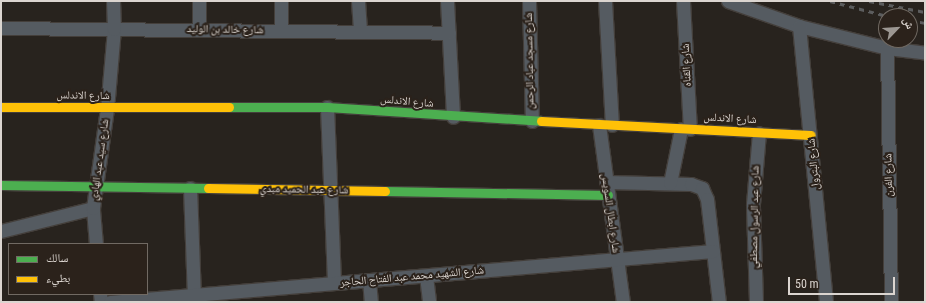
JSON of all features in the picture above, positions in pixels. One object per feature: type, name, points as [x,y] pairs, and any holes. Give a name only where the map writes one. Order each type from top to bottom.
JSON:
[{"type":"street","name":"شارع سيد عبد الهادي","points":[[96,243],[94,208],[107,109],[114,29],[113,1]]},
{"type":"street","points":[[199,1],[199,30]]},
{"type":"street","points":[[281,1],[281,31]]},
{"type":"street","points":[[358,1],[360,32]]},
{"type":"street","points":[[447,1],[452,117]]},
{"type":"street","name":"شارع مسجد عباد الرحمن","points":[[529,1],[532,121]]},
{"type":"street","points":[[605,1],[612,125]]},
{"type":"street","name":"شارع القناه","points":[[670,184],[686,129],[683,1]]},
{"type":"street","points":[[728,1],[799,26],[878,46]]},
{"type":"street","name":"شارع البترول","points":[[799,26],[811,135],[826,302]]},
{"type":"street","name":"شارع خالد بن الوليد","points":[[1,28],[449,33]]},
{"type":"street","points":[[887,48],[925,53]]},
{"type":"street","name":"شارع الفرن","points":[[887,48],[890,302]]},
{"type":"street","name":"شارع الاندلس","points":[[1,107],[107,109],[327,107],[452,117],[811,135]]},
{"type":"street","points":[[327,107],[329,190],[334,283]]},
{"type":"street","name":"شارع ابطال السويس","points":[[599,125],[623,302]]},
{"type":"street","name":"شارع عبد الرسول مصطفي","points":[[756,302],[753,204],[759,133]]},
{"type":"street","name":"شارع عبد الحميد مبدي","points":[[1,185],[329,190],[607,188],[670,184],[697,185],[702,188],[707,198],[713,251]]},
{"type":"street","points":[[190,188],[194,295]]},
{"type":"street","points":[[1,231],[94,208]]},
{"type":"street","points":[[713,251],[719,302]]},
{"type":"street","name":"شارع الشهيد محمد عبد الفتاح الحاجر","points":[[110,302],[713,251]]},
{"type":"street","points":[[426,276],[429,302]]},
{"type":"street","points":[[369,280],[372,302]]},
{"type":"railway","points":[[830,1],[878,14]]},
{"type":"railway","points":[[869,1],[925,12]]},
{"type":"railway","points":[[918,22],[925,23]]},
{"type":"traffic: fast","points":[[229,107],[327,107],[541,121]]},
{"type":"traffic: fast","points":[[1,185],[208,188]]},
{"type":"traffic: fast","points":[[385,191],[608,195]]},
{"type":"traffic: slow","points":[[1,107],[229,107]]},
{"type":"traffic: slow","points":[[541,121],[811,135]]},
{"type":"traffic: slow","points":[[208,188],[385,191]]}]
